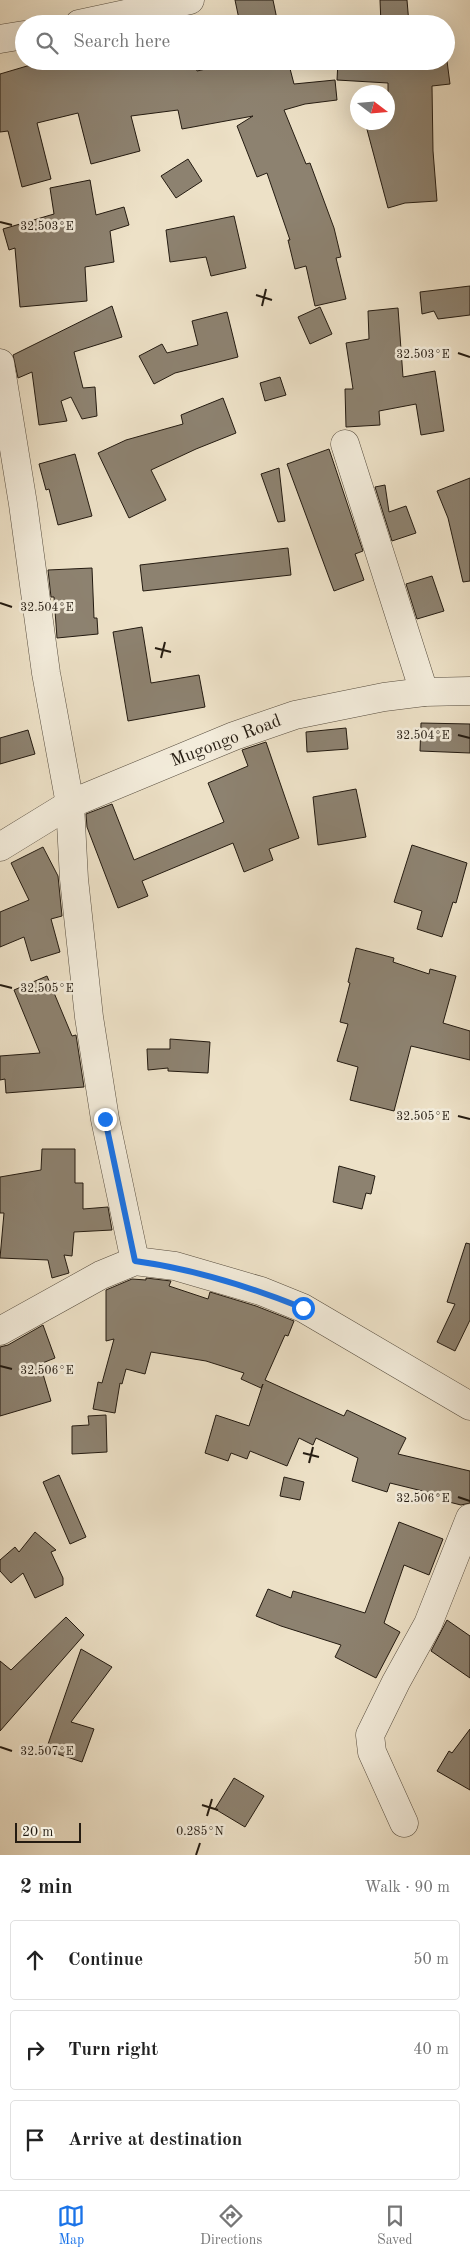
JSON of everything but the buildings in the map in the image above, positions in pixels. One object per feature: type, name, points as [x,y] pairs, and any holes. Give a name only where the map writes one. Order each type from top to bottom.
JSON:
[{"type":"street","points":[[121,15],[190,0]]},
{"type":"street","points":[[0,39],[15,36]]},
{"type":"street","points":[[0,363],[23,504],[46,673],[70,804],[74,878],[90,1017],[105,1119],[135,1261]]},
{"type":"street","points":[[345,444],[424,692]]},
{"type":"street","name":"Mugongo Road","points":[[0,847],[70,804],[234,736],[295,715],[348,703],[424,692],[470,691]]},
{"type":"street","points":[[0,1331],[101,1274],[135,1261],[184,1269],[261,1291],[303,1308],[470,1406]]},
{"type":"street","points":[[404,1823],[372,1752],[370,1736],[387,1699],[428,1624],[470,1518]]},
{"type":"route","points":[[105,1119],[135,1261],[175,1266],[261,1291],[303,1308]]}]
